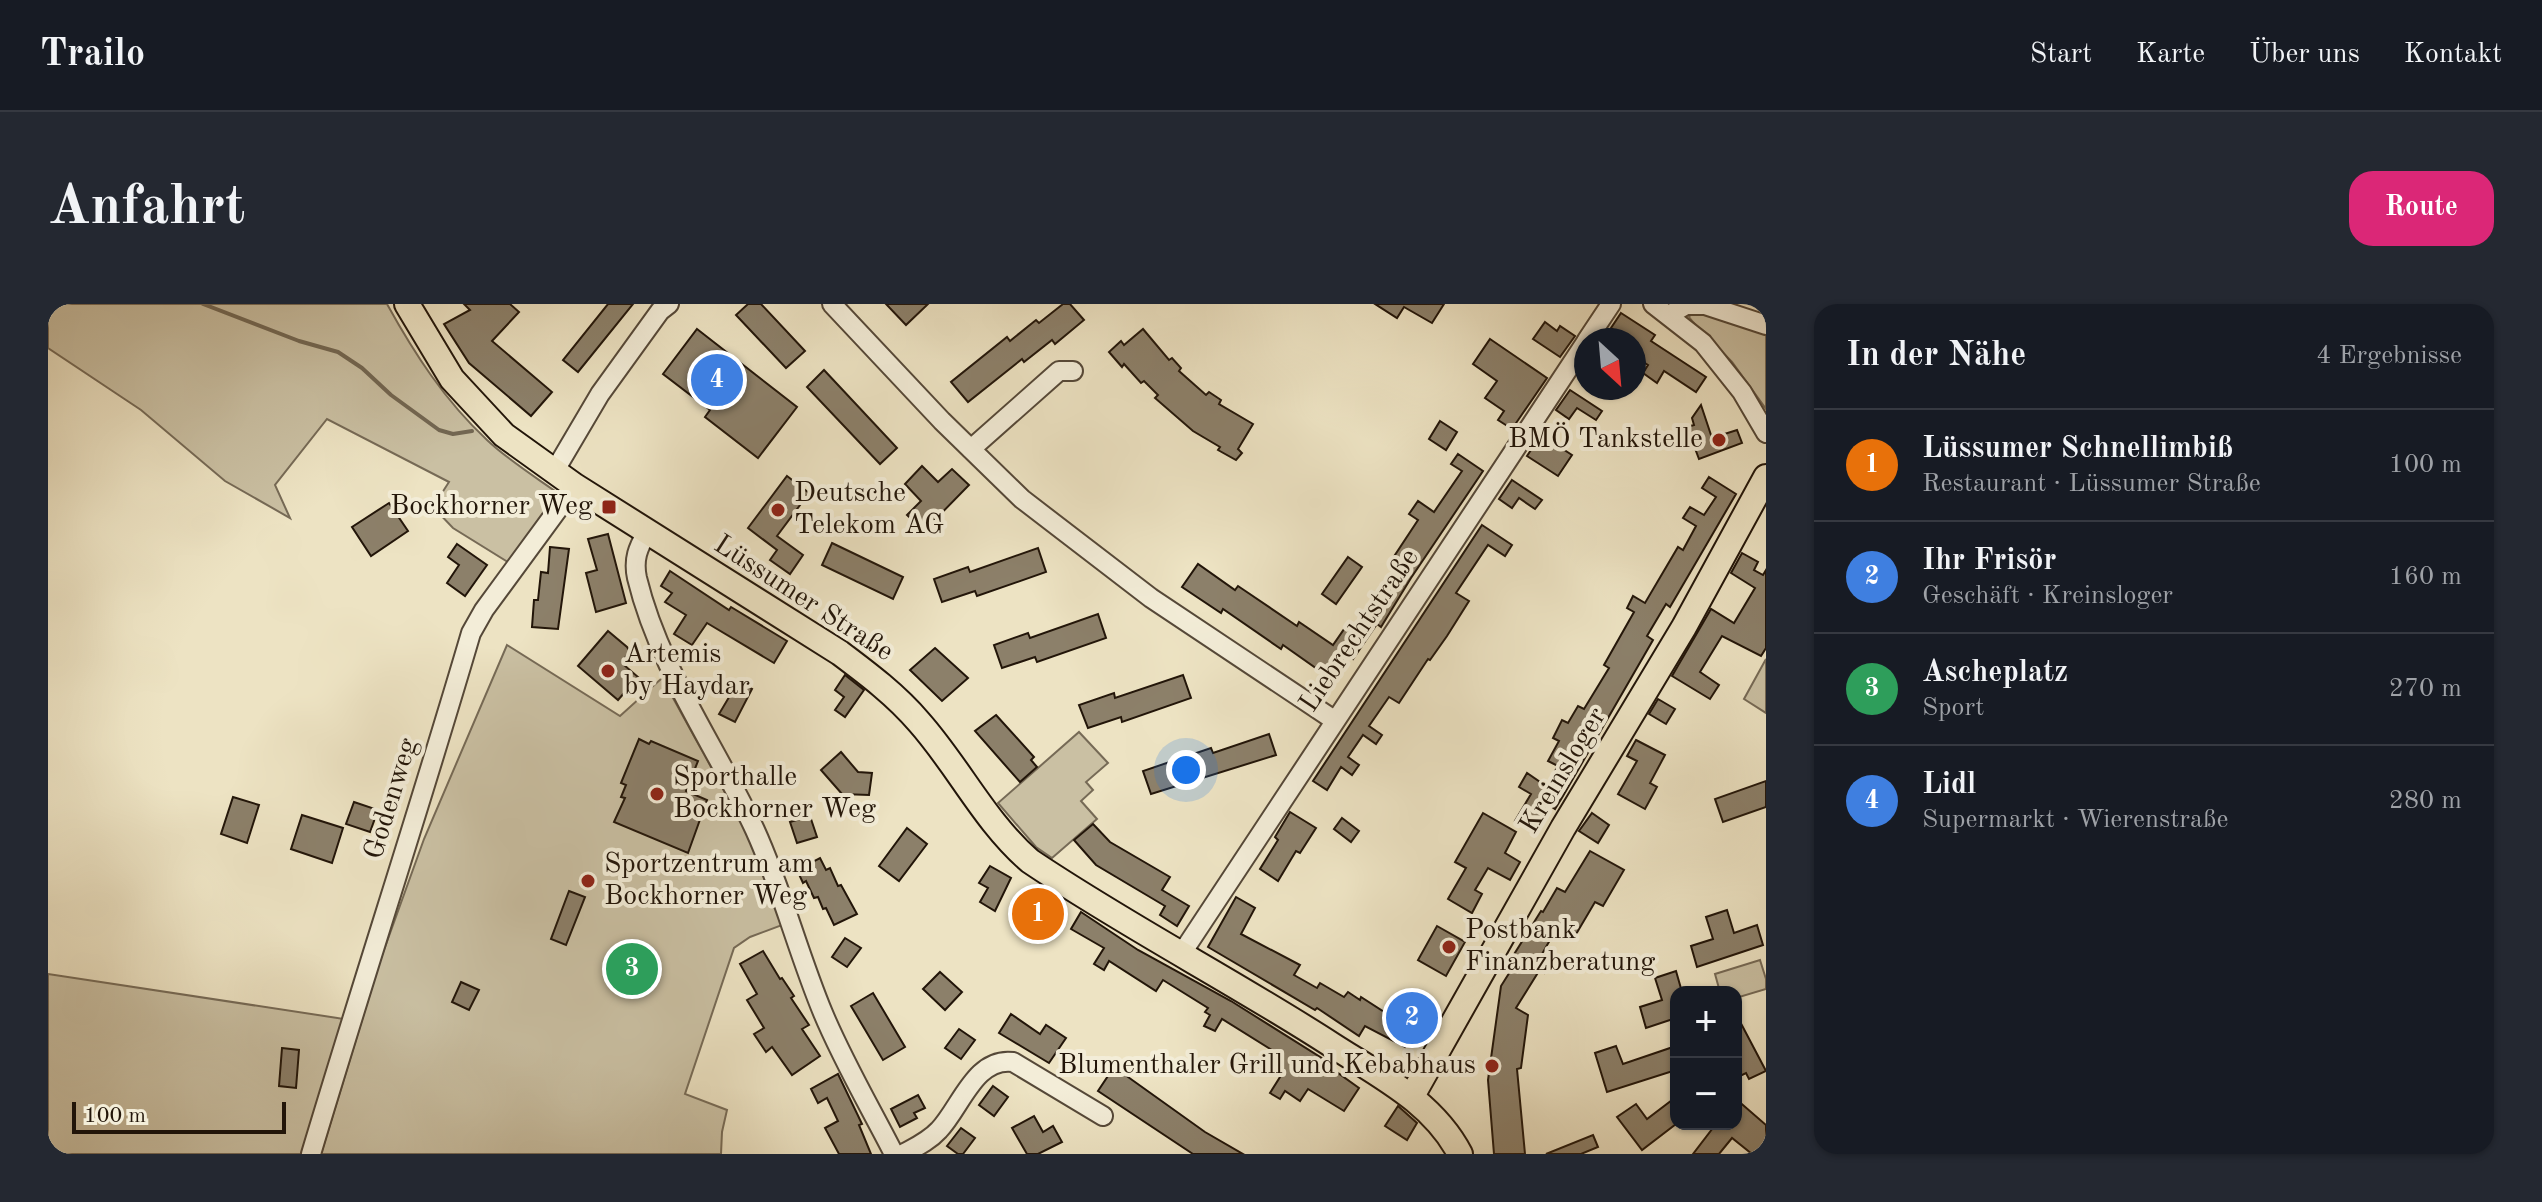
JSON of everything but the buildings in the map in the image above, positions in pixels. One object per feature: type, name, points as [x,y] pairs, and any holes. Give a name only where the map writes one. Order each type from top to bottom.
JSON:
[{"type":"main road","name":"Lüssumer Straße","points":[[407,304],[452,379],[504,435],[575,486],[840,653],[869,675],[919,722],[987,817],[1013,847],[1055,878],[1282,1012],[1412,1096],[1437,1119],[1460,1154]]},
{"type":"main road","name":"Kreinsloger","points":[[1412,1096],[1563,828],[1684,627],[1766,477]]},
{"type":"street","points":[[554,472],[600,394],[660,311],[669,304]]},
{"type":"street","points":[[832,304],[890,367],[1022,499],[1151,598],[1334,720]]},
{"type":"street","name":"Liebrechtstraße","points":[[1595,328],[1611,304]]},
{"type":"street","points":[[1653,304],[1703,343],[1722,364],[1766,433]]},
{"type":"street","points":[[1669,315],[1686,305],[1705,305],[1766,325]]},
{"type":"street","name":"Liebrechtstraße","points":[[1182,953],[1574,359]]},
{"type":"street","points":[[971,449],[1059,371],[1073,371]]},
{"type":"street","name":"Godenweg","points":[[311,1154],[471,633],[484,610],[575,486]]},
{"type":"street","points":[[647,532],[634,561],[665,660],[756,832],[824,1016],[894,1154]]},
{"type":"street","points":[[903,1154],[933,1137],[981,1071],[1001,1061],[1013,1062],[1103,1116]]},
{"type":"shaded area","points":[[48,304],[387,304],[431,376],[457,409],[504,455],[562,496],[511,564],[453,528],[433,507],[449,482],[327,419],[275,485],[290,518],[225,481],[141,410],[48,348]]},
{"type":"shaded area","points":[[1693,311],[1766,334],[1766,409],[1732,362],[1689,317]]},
{"type":"shaded area","name":"Sportzentrum am Bockhorner Weg","points":[[507,645],[620,716],[662,678],[743,825],[785,924],[750,937],[734,948],[685,1094],[727,1110],[721,1154],[321,1154],[380,961],[424,839]]},
{"type":"shaded area","points":[[1766,659],[1766,713],[1744,699]]},
{"type":"shaded area","points":[[1079,732],[1108,763],[1086,782],[1093,790],[1081,801],[1097,819],[1052,858],[1036,847],[998,803]]},
{"type":"shaded area","points":[[1760,960],[1766,989],[1742,996],[1742,986],[1718,986],[1715,974]]},
{"type":"shaded area","points":[[48,974],[344,1019],[304,1154],[48,1154]]},
{"type":"waterway","points":[[203,304],[299,341],[338,352],[439,430],[453,434],[472,431]]},
{"type":"place","name":"Lidl","points":[[717,380]]},
{"type":"place","name":"BMÖ Tankstelle","points":[[1719,440]]},
{"type":"place","name":"Bockhorner Weg","points":[[609,507]]},
{"type":"place","name":"Deutsche Telekom AG","points":[[778,510]]},
{"type":"place","name":"Artemis by Haydar","points":[[608,671]]},
{"type":"place","name":"Sporthalle Bockhorner Weg","points":[[657,794]]},
{"type":"place","name":"Sportzentrum am Bockhorner Weg","points":[[588,881]]},
{"type":"place","name":"Lüssumer Schnellimbiß","points":[[1038,914]]},
{"type":"place","name":"Postbank Finanzberatung","points":[[1449,947]]},
{"type":"place","name":"Ascheplatz","points":[[632,969]]},
{"type":"place","name":"Ihr Frisör","points":[[1412,1018]]},
{"type":"place","name":"Blumenthaler Grill und Kebabhaus","points":[[1492,1066]]}]
